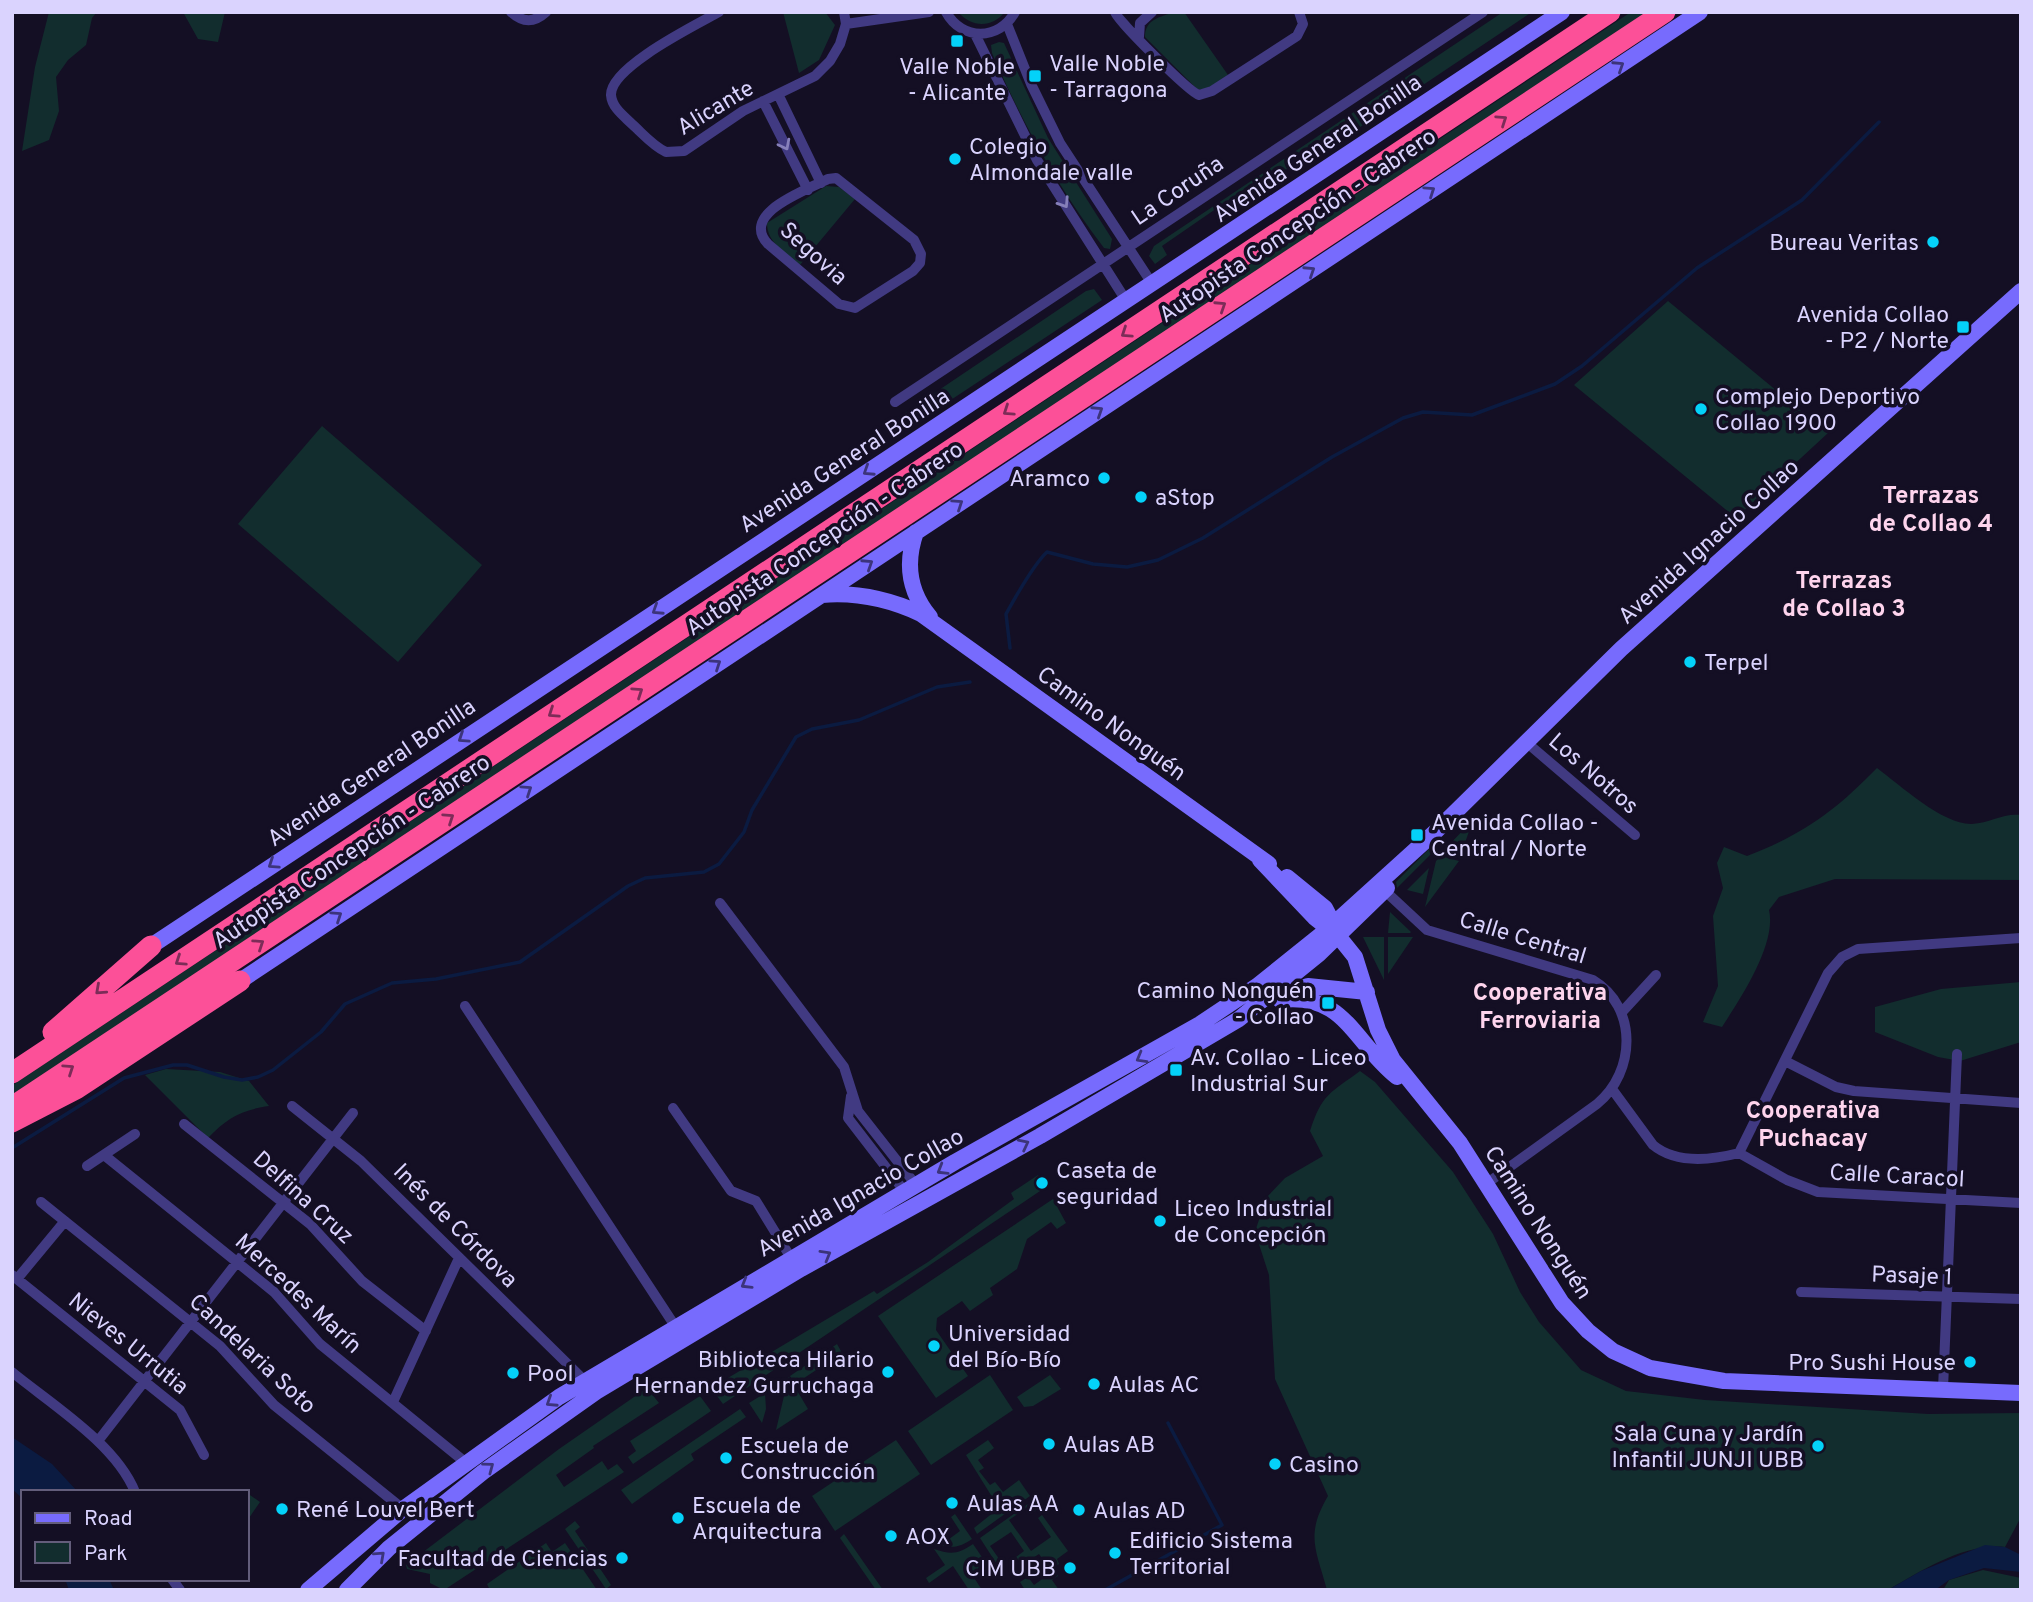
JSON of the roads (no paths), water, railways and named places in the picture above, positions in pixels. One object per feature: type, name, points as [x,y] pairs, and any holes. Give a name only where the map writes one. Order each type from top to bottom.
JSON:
[{"type":"highway","name":"Autopista Concepción - Cabrero","points":[[12,1071],[1609,12]]},
{"type":"highway","name":"Autopista Concepción - Cabrero","points":[[12,1107],[1665,12]]},
{"type":"highway","points":[[12,1071],[152,946]]},
{"type":"highway","points":[[12,1122],[76,1089],[240,981]]},
{"type":"main road","name":"Avenida General Bonilla","points":[[152,946],[1562,12]]},
{"type":"main road","points":[[240,981],[1700,12]]},
{"type":"main road","name":"Avenida Ignacio Collao","points":[[346,1590],[416,1525],[541,1428],[647,1360],[1239,1019],[1721,558],[2021,291]]},
{"type":"main road","name":"Camino Nonguén","points":[[916,533],[910,556],[911,579],[918,600],[936,624]]},
{"type":"main road","name":"Camino Nonguén","points":[[820,595],[853,594],[887,600],[936,624],[1260,860],[1279,870],[1325,908],[1333,929],[1355,957],[1382,1040],[1416,1091],[1460,1143],[1562,1303],[1602,1342],[1637,1363],[1663,1371],[1724,1381],[2021,1393]]},
{"type":"main road","name":"Avenida Ignacio Collao","points":[[308,1590],[465,1462],[585,1381],[791,1258],[1230,1005],[1384,890],[1434,833]]},
{"type":"main road","points":[[1239,1019],[1280,1000],[1292,991],[1308,986],[1367,992]]},
{"type":"main road","points":[[1280,1000],[1304,997],[1326,1005],[1386,1067],[1416,1091]]},
{"type":"street","points":[[511,12],[527,21],[546,12]]},
{"type":"street","name":"Alicante","points":[[719,12],[660,46],[618,78],[611,92],[613,104],[655,146],[671,153],[684,151],[723,123],[805,82],[824,68],[840,44],[846,24]]},
{"type":"street","points":[[844,12],[846,24],[929,12]]},
{"type":"street","points":[[946,12],[961,29],[975,34],[992,32],[1007,24],[1015,12]]},
{"type":"street","points":[[1115,12],[1122,25],[1139,37],[1187,89],[1204,95],[1297,36],[1303,24],[1299,12]]},
{"type":"street","points":[[1139,37],[1140,23],[1150,12]]},
{"type":"street","name":"La Coruña","points":[[895,402],[1483,12]]},
{"type":"street","points":[[1007,24],[1031,84],[1060,143],[1153,285]]},
{"type":"street","points":[[975,34],[1037,160],[1127,302]]},
{"type":"street","points":[[778,94],[821,183]]},
{"type":"street","name":"Segovia","points":[[763,101],[808,190]]},
{"type":"street","name":"Segovia","points":[[832,178],[840,180],[920,248],[921,259],[917,268],[859,307],[850,308],[839,304],[768,244],[761,234],[761,222],[766,213],[808,190],[832,178]]},
{"type":"street","name":"Los Notros","points":[[1526,742],[1634,835]]},
{"type":"street","name":"Calle Central","points":[[1384,890],[1427,930],[1586,976],[1606,989],[1622,1012]]},
{"type":"street","points":[[720,903],[844,1068],[858,1111],[911,1189]]},
{"type":"street","points":[[1612,1089],[1653,1145],[1661,1151],[1694,1159],[1739,1153],[1832,967],[1850,952],[2021,938]]},
{"type":"street","points":[[1486,1184],[1597,1104],[1612,1089],[1626,1055],[1627,1034],[1622,1012],[1656,975]]},
{"type":"street","points":[[465,1006],[675,1326]]},
{"type":"street","points":[[1943,1389],[1957,1054]]},
{"type":"street","points":[[1785,1061],[1836,1087],[1854,1091],[2021,1103]]},
{"type":"street","name":"Inés de Córdova","points":[[292,1106],[334,1138],[585,1381]]},
{"type":"street","points":[[673,1108],[731,1191],[757,1201],[791,1258]]},
{"type":"street","points":[[98,1441],[353,1113]]},
{"type":"street","name":"Delfina Cruz","points":[[184,1124],[284,1203],[330,1244],[362,1281],[426,1331]]},
{"type":"street","points":[[87,1166],[135,1134]]},
{"type":"street","name":"Calle Caracol","points":[[1739,1153],[1809,1190],[2021,1203]]},
{"type":"street","name":"Mercedes Marín","points":[[104,1156],[279,1296],[320,1344],[465,1462]]},
{"type":"street","name":"Candelaria Soto","points":[[41,1202],[192,1322],[233,1358],[274,1405],[403,1510]]},
{"type":"street","points":[[15,1277],[65,1220]]},
{"type":"street","points":[[393,1402],[459,1258]]},
{"type":"street","name":"Nieves Urrutia","points":[[15,1277],[186,1417],[204,1455]]},
{"type":"street","name":"Pasaje 1","points":[[1801,1292],[2021,1299]]},
{"type":"street","points":[[12,1372],[98,1441],[125,1473],[134,1490]]},
{"type":"water","points":[[12,1437],[52,1464],[76,1490],[21,1490],[21,1497],[12,1489]]},
{"type":"water","points":[[1985,1545],[2005,1547],[2021,1555],[2021,1572],[1984,1568],[1949,1580],[1935,1590],[1888,1590],[1921,1571]]},
{"type":"water","points":[[66,1581],[110,1581],[114,1590],[69,1590]]},
{"type":"waterway","points":[[1010,648],[1006,614],[1047,552],[1093,564],[1127,567],[1158,560],[1203,538],[1332,457],[1403,418],[1423,412],[1472,415],[1555,384],[1582,366],[1697,268],[1802,200],[1879,122]]},
{"type":"waterway","points":[[12,1148],[124,1078],[173,1065],[187,1065],[242,1080],[258,1077],[273,1070],[321,1032],[345,1004],[392,983],[436,979],[520,962],[628,886],[645,878],[704,872],[719,864],[744,832],[752,810],[796,737],[812,729],[859,720],[937,687],[970,682]]},
{"type":"waterway","points":[[1105,1590],[1222,1525],[1168,1423]]},
{"type":"place","name":"Valle Noble - Alicante","points":[[957,41]]},
{"type":"place","name":"Valle Noble - Tarragona","points":[[1035,76]]},
{"type":"place","name":"Colegio Almondale valle","points":[[955,159]]},
{"type":"place","name":"Bureau Veritas","points":[[1933,242]]},
{"type":"place","name":"Avenida Collao - P2 / Norte","points":[[1963,327]]},
{"type":"place","name":"Complejo Deportivo Collao 1900","points":[[1701,409]]},
{"type":"place","name":"Aramco","points":[[1104,478]]},
{"type":"place","name":"aStop","points":[[1141,497]]},
{"type":"place","name":"Terpel","points":[[1690,662]]},
{"type":"place","name":"Avenida Collao - Central / Norte","points":[[1417,835]]},
{"type":"place","name":"Camino Nonguén - Collao","points":[[1328,1003]]},
{"type":"place","name":"Av. Collao - Liceo Industrial Sur","points":[[1176,1070]]},
{"type":"place","name":"Caseta de seguridad","points":[[1042,1183]]},
{"type":"place","name":"Liceo Industrial de Concepción","points":[[1160,1221]]},
{"type":"place","name":"Universidad del Bío-Bío","points":[[934,1346]]},
{"type":"place","name":"Pro Sushi House","points":[[1970,1362]]},
{"type":"place","name":"Biblioteca Hilario Hernandez Gurruchaga","points":[[888,1372]]},
{"type":"place","name":"Pool","points":[[513,1373]]},
{"type":"place","name":"Aulas AC","points":[[1094,1384]]},
{"type":"place","name":"Aulas AB","points":[[1049,1444]]},
{"type":"place","name":"Sala Cuna y Jardín Infantil JUNJI UBB","points":[[1818,1446]]},
{"type":"place","name":"Escuela de Construcción","points":[[726,1458]]},
{"type":"place","name":"Casino","points":[[1275,1464]]},
{"type":"place","name":"Aulas AA","points":[[952,1503]]},
{"type":"place","name":"René Louvel Bert","points":[[282,1509]]},
{"type":"place","name":"Aulas AD","points":[[1079,1510]]},
{"type":"place","name":"Escuela de Arquitectura","points":[[678,1518]]},
{"type":"place","name":"AOX","points":[[891,1536]]},
{"type":"place","name":"Edificio Sistema Territorial","points":[[1115,1553]]},
{"type":"place","name":"Facultad de Ciencias","points":[[622,1558]]},
{"type":"place","name":"CIM UBB","points":[[1070,1568]]},
{"type":"district","name":"Terrazas de Collao 4","points":[[1931,509]]},
{"type":"district","name":"Terrazas de Collao 3","points":[[1844,594]]},
{"type":"district","name":"Cooperativa Ferroviaria","points":[[1540,1006]]},
{"type":"district","name":"Cooperativa Puchacay","points":[[1813,1124]]}]
